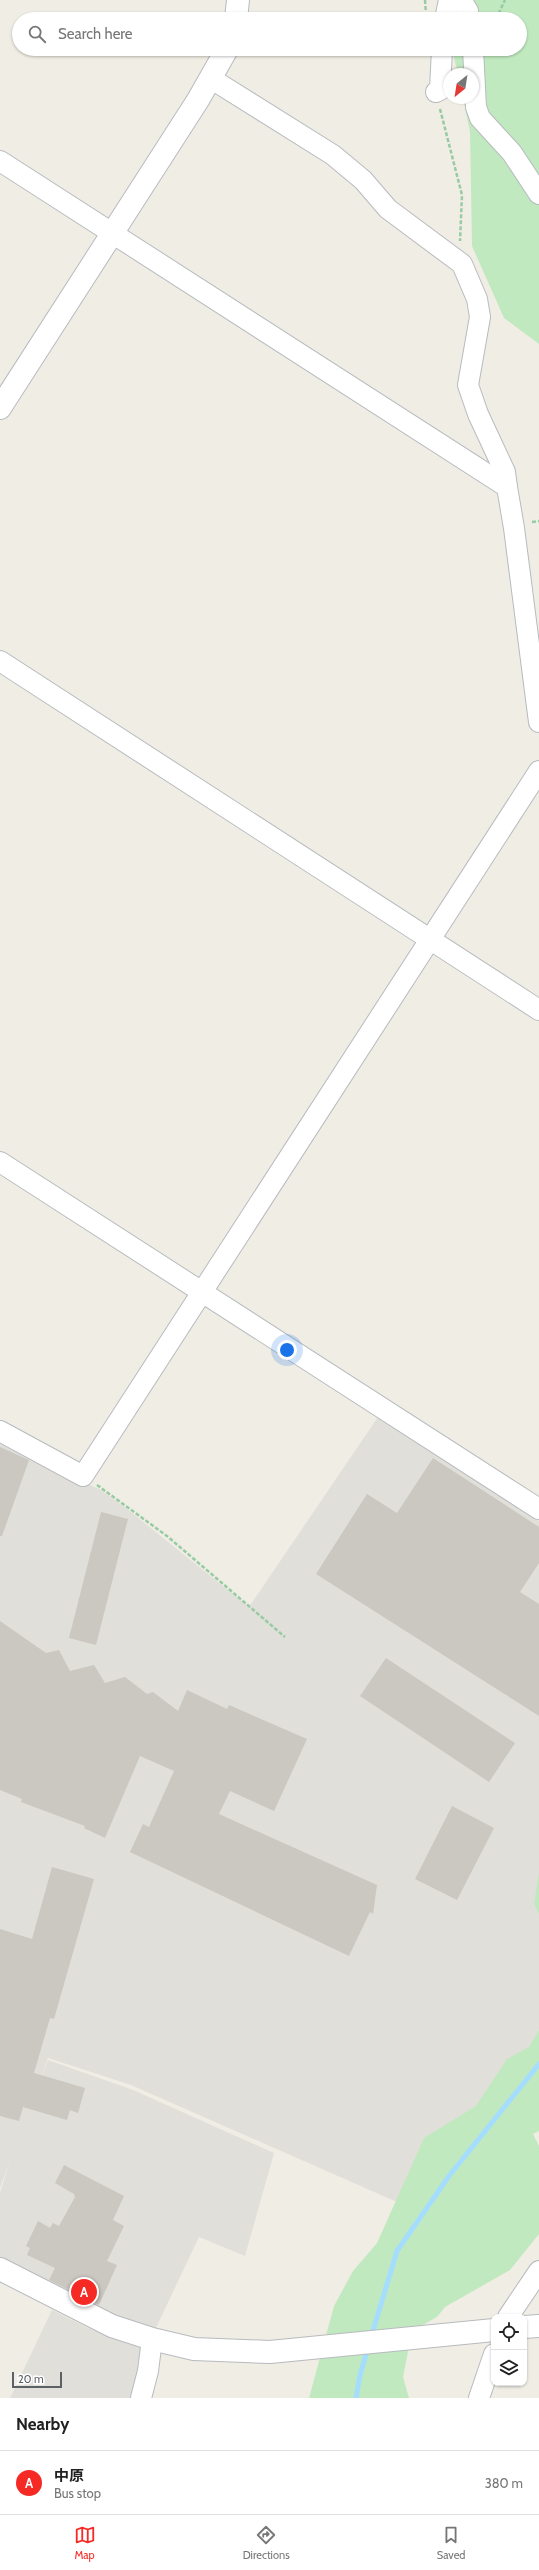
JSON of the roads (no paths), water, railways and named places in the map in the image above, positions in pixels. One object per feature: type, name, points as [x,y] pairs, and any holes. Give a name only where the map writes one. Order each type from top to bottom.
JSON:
[{"type":"street","points":[[237,12],[238,0]]},
{"type":"street","points":[[446,12],[449,0]]},
{"type":"street","points":[[461,0],[468,12]]},
{"type":"street","points":[[0,408],[113,233],[223,56]]},
{"type":"street","points":[[436,92],[440,90],[442,56]]},
{"type":"street","points":[[473,56],[476,107],[480,118],[512,153],[539,194]]},
{"type":"street","points":[[210,78],[333,155],[363,180],[388,209],[458,259],[462,264],[477,299],[480,317],[468,385],[478,414],[505,472],[514,528],[539,722]]},
{"type":"street","points":[[0,161],[507,487]]},
{"type":"street","points":[[0,661],[539,1010]]},
{"type":"street","points":[[0,1431],[83,1476],[539,771]]},
{"type":"street","points":[[0,1162],[539,1509]]},
{"type":"street","points":[[0,2269],[91,2316],[152,2339],[194,2349],[230,2352],[270,2352],[491,2330]]},
{"type":"street","points":[[510,2314],[539,2271]]},
{"type":"street","points":[[527,2327],[539,2326]]},
{"type":"street","points":[[144,2397],[152,2339]]},
{"type":"street","points":[[479,2398],[491,2363]]},
{"type":"waterway","points":[[371,2337],[397,2251],[449,2176],[539,2064]]},
{"type":"waterway","points":[[356,2398],[360,2375],[368,2348]]},
{"type":"place","name":"中原","points":[[84,2292]]}]
